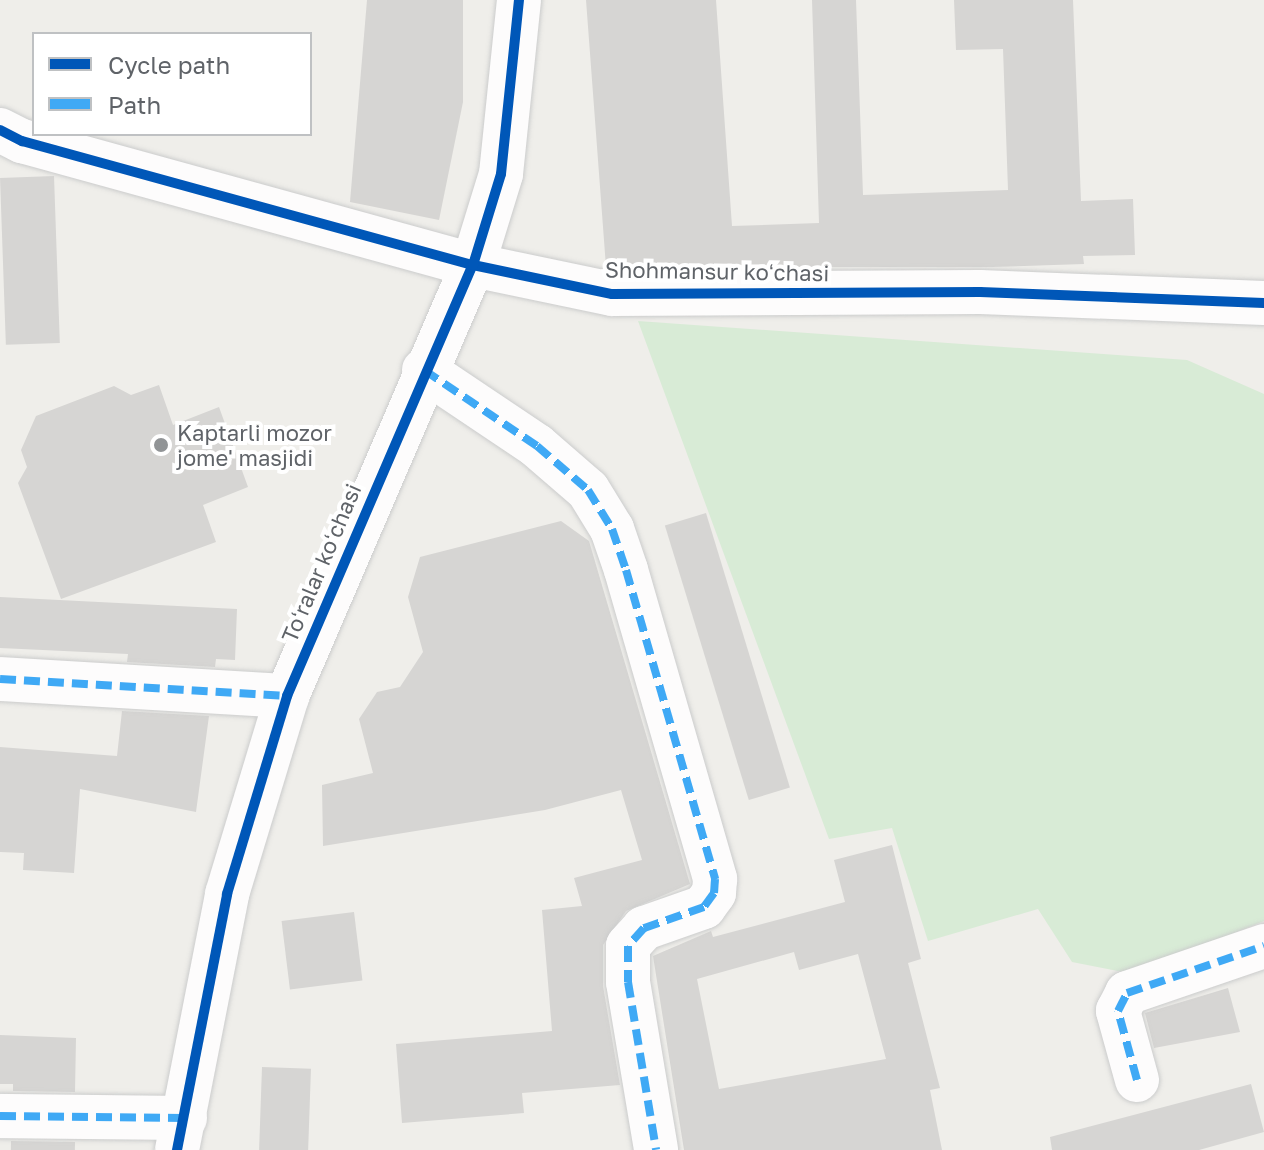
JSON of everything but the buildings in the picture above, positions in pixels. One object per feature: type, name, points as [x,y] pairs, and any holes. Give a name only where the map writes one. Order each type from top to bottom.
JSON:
[{"type":"street","name":"Toʻralar koʻchasi","points":[[181,1134],[227,894],[287,696],[424,370],[473,265],[501,174],[519,0]]},
{"type":"street","name":"Shohmansur koʻchasi","points":[[0,130],[22,141],[473,265],[612,294],[980,292],[1264,303]]},
{"type":"street","points":[[424,370],[537,446],[588,490],[612,529],[626,570],[715,879],[714,893],[704,907],[644,928],[628,946],[628,982],[656,1150]]},
{"type":"street","points":[[0,679],[287,696]]},
{"type":"street","points":[[1137,1080],[1118,1011],[1127,993],[1264,946]]},
{"type":"street","points":[[0,1116],[181,1134]]},
{"type":"green space","points":[[638,321],[1187,360],[1264,394],[1264,921],[1133,974],[1072,962],[1038,909],[928,941],[892,828],[829,839]]},
{"type":"marked path","points":[[424,370],[537,446],[588,490],[612,529],[626,570],[715,879],[714,893],[704,907],[644,928],[628,946],[628,982],[656,1150]]},
{"type":"marked path","points":[[0,679],[287,696]]},
{"type":"marked path","points":[[1137,1080],[1118,1011],[1127,993],[1264,946]]},
{"type":"marked path","points":[[0,1116],[185,1118]]},
{"type":"cycle path","points":[[177,1150],[227,894],[287,696],[473,265],[501,174],[519,0]]},
{"type":"cycle path","points":[[0,130],[22,141],[473,265],[612,294],[980,292],[1264,303]]},
{"type":"place","name":"Kaptarli mozor jome' masjidi","points":[[161,445]]}]
